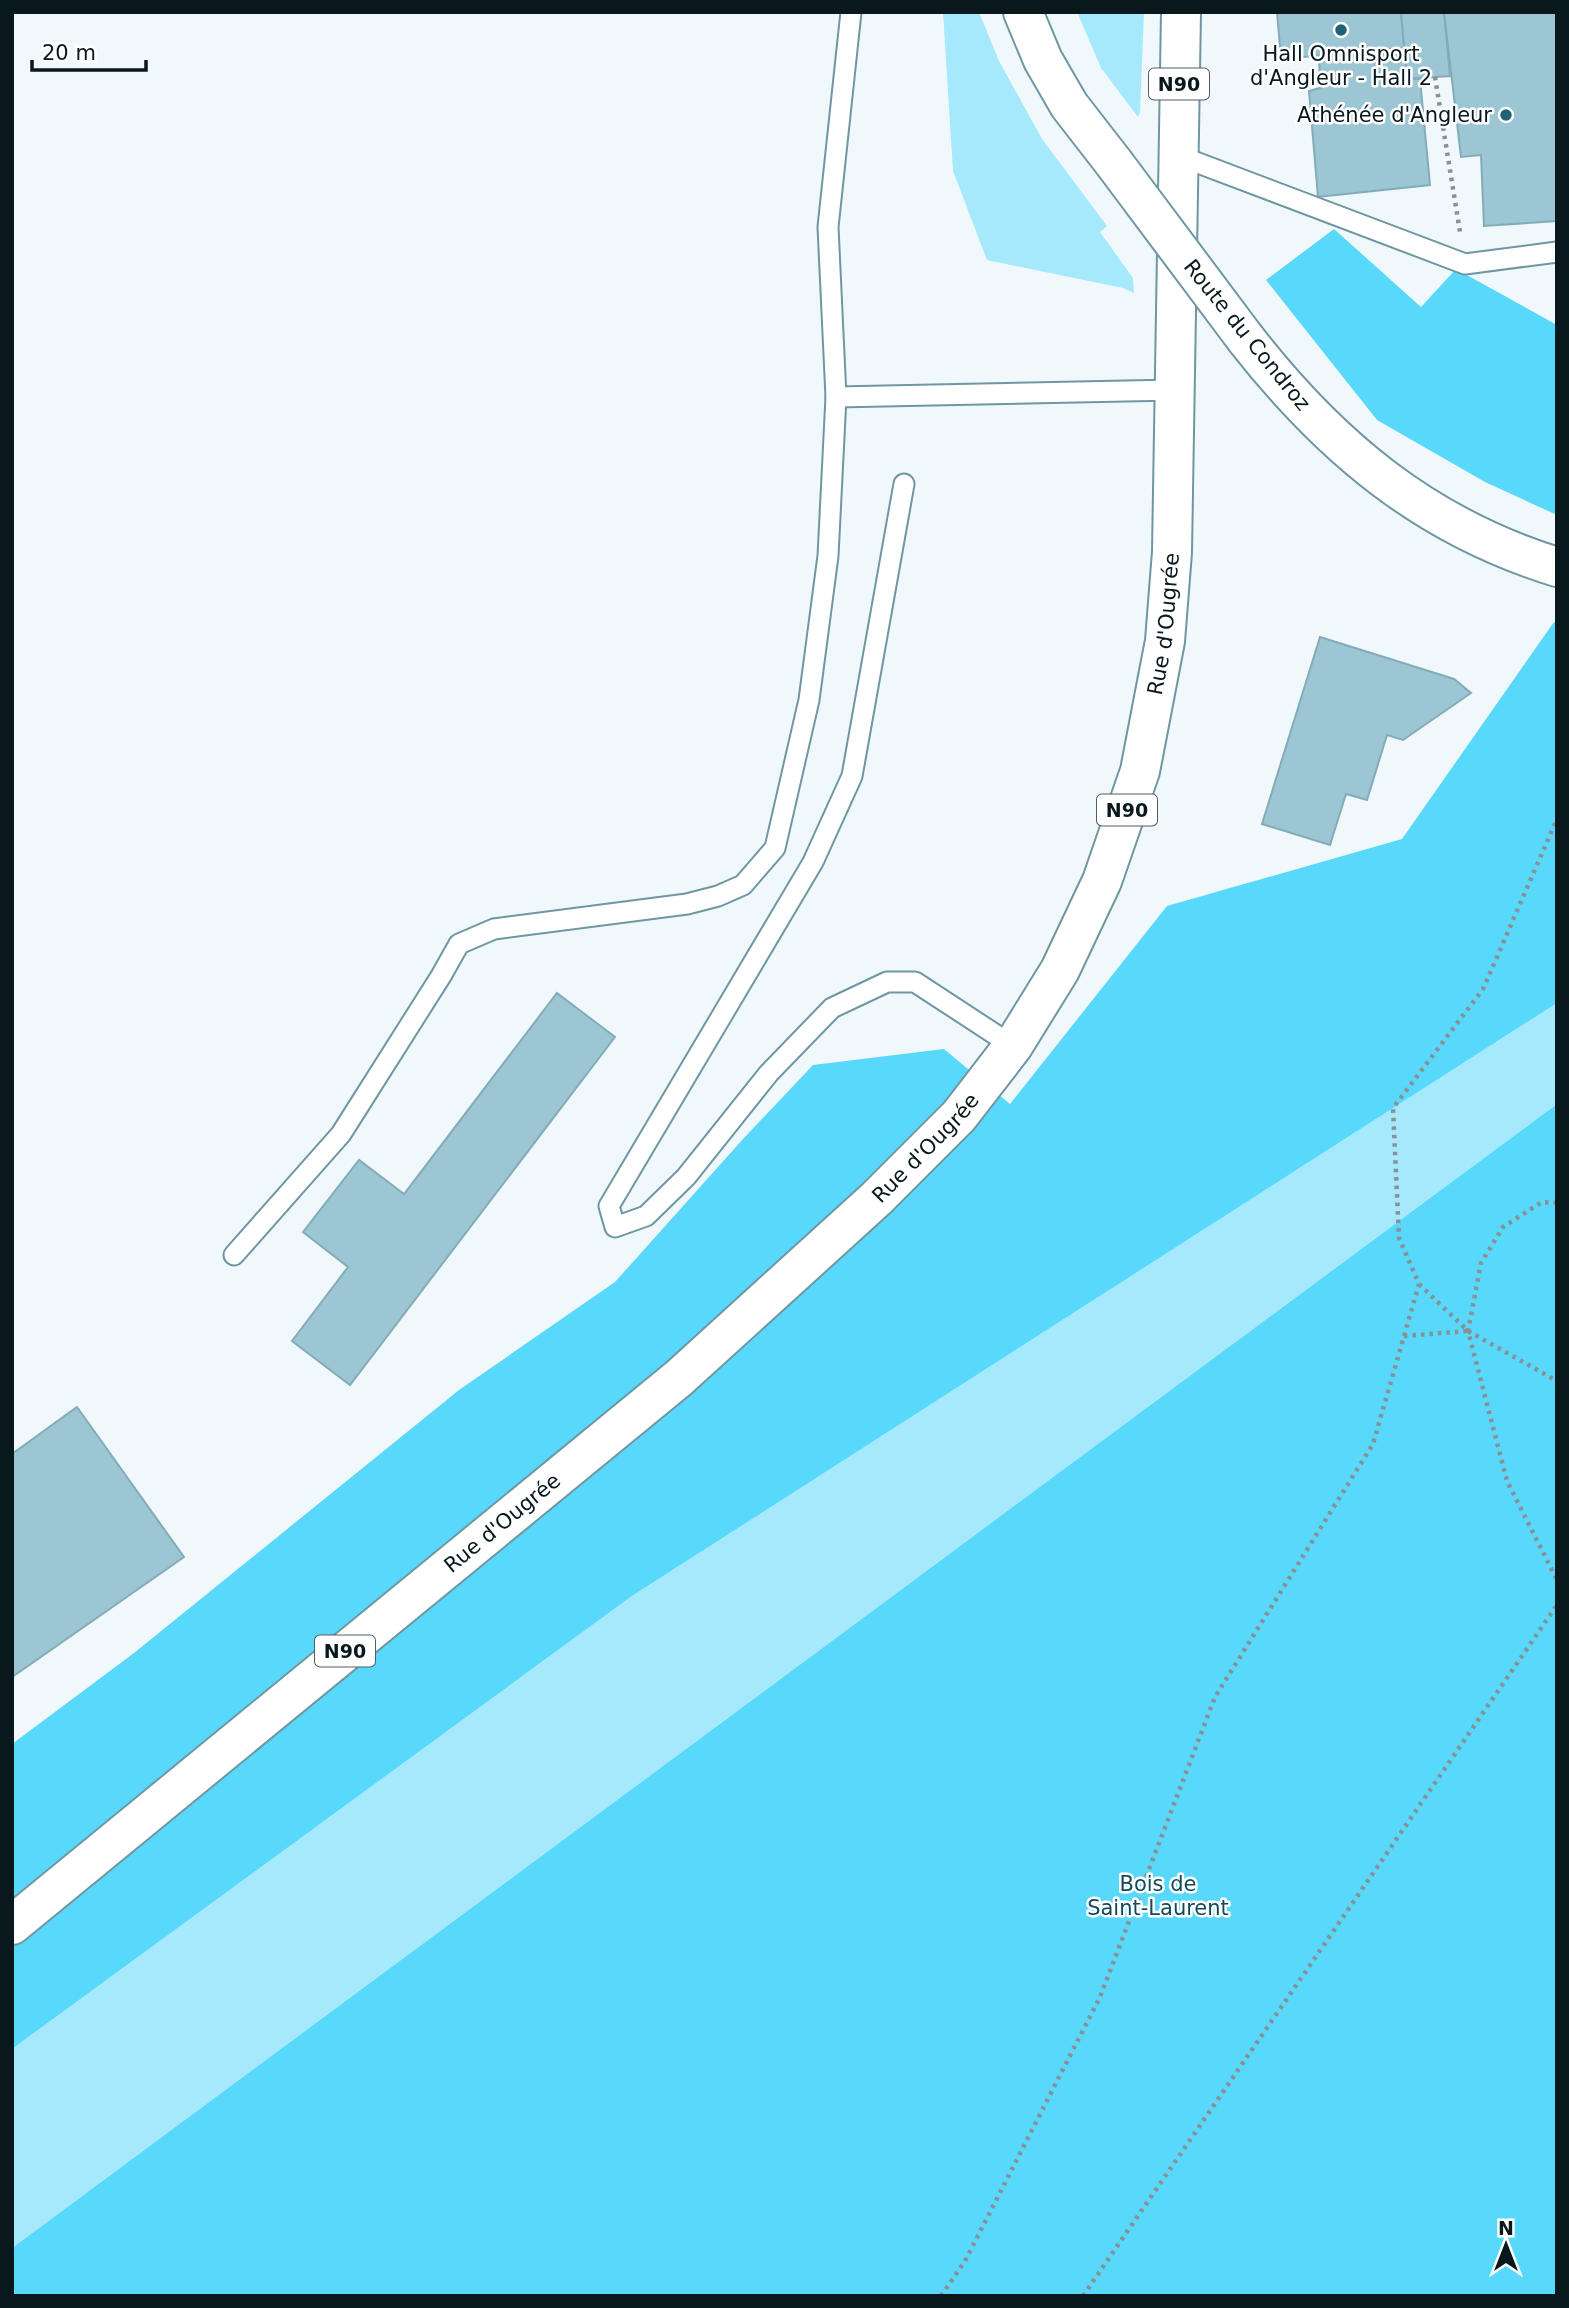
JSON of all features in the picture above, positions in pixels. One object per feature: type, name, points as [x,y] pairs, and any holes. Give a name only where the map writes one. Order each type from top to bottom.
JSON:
[{"type":"main road","name":"Route du Condroz","points":[[1023,12],[1043,60],[1069,105],[1245,338],[1307,411],[1338,443],[1374,473],[1421,505],[1475,536],[1532,560],[1557,567]]},
{"type":"main road","name":"Rue d'Ougrée","points":[[12,1924],[679,1378],[895,1180],[959,1116],[1013,1046],[1060,970],[1102,881],[1140,771],[1165,641],[1172,552],[1181,12]]},
{"type":"lane","points":[[234,1255],[341,1134],[459,944],[494,929],[687,904],[718,896],[743,885],[775,848],[809,700],[828,556],[836,397],[828,227],[851,12]]},
{"type":"lane","points":[[1178,155],[1465,264],[1557,252]]},
{"type":"lane","points":[[836,397],[1175,390]]},
{"type":"lane","points":[[904,484],[852,776],[813,862],[609,1206],[615,1227],[646,1216],[686,1177],[769,1073],[832,1008],[887,982],[915,982],[1013,1046]]},
{"type":"path","points":[[1435,77],[1465,264]]},
{"type":"path","points":[[1557,819],[1483,989],[1393,1108],[1399,1238],[1419,1284],[1468,1331],[1557,1381]]},
{"type":"path","points":[[1557,1203],[1542,1202],[1503,1227],[1481,1263],[1468,1331],[1507,1481],[1557,1580]]},
{"type":"path","points":[[941,2296],[965,2261],[1101,1997],[1215,1697],[1373,1444],[1419,1284]]},
{"type":"path","points":[[1404,1336],[1468,1331]]},
{"type":"path","points":[[1083,2296],[1557,1605]]},
{"type":"shaded area","points":[[943,12],[979,12],[999,61],[1042,139],[1107,226],[1100,232],[1133,278],[1134,293],[1123,288],[987,260],[953,171]]},
{"type":"shaded area","points":[[1077,12],[1144,12],[1138,117],[1101,68]]},
{"type":"shaded area","points":[[1557,1003],[1557,1104],[12,2248],[12,2049],[632,1596]]},
{"type":"green space","points":[[1334,229],[1421,307],[1456,269],[1557,325],[1557,515],[1485,482],[1377,420],[1266,280]]},
{"type":"green space","points":[[1554,622],[1557,623],[1557,1003],[632,1596],[12,2049],[12,1744],[134,1653],[459,1390],[615,1282],[813,1065],[944,1049],[1010,1104],[1167,906],[1402,839]]},
{"type":"green space","name":"Bois de Saint-Laurent","points":[[1557,1104],[1557,2296],[12,2296],[12,2248]]},
{"type":"building","name":"Hall Omnisport d'Angleur - Hall 2","points":[[1277,12],[1401,12],[1404,48],[1281,59]]},
{"type":"building","points":[[1401,12],[1444,12],[1450,76],[1407,79]]},
{"type":"building","name":"Athénée d'Angleur","points":[[1444,12],[1557,12],[1557,221],[1484,226],[1481,155],[1461,157]]},
{"type":"building","points":[[1404,48],[1407,79],[1420,79],[1430,185],[1318,197],[1309,91],[1320,88],[1319,56]]},
{"type":"building","points":[[1320,637],[1454,679],[1471,693],[1403,740],[1387,735],[1367,800],[1346,794],[1330,845],[1262,824]]},
{"type":"building","points":[[557,993],[615,1037],[350,1385],[292,1341],[348,1267],[303,1232],[359,1160],[404,1194]]},
{"type":"building","points":[[77,1407],[184,1557],[12,1677],[12,1454]]},
{"type":"place","name":"Hall Omnisport d'Angleur - Hall 2","points":[[1341,30]]},
{"type":"place","name":"Athénée d'Angleur","points":[[1506,115]]}]
